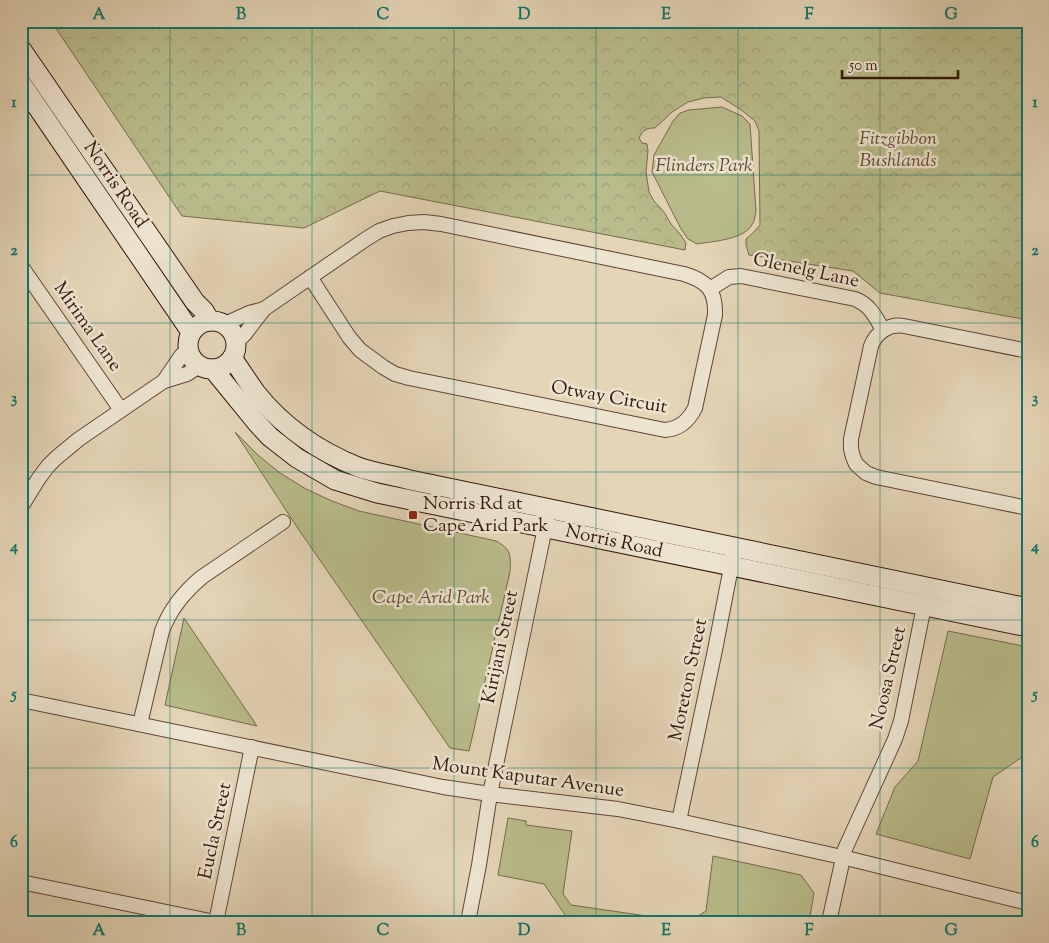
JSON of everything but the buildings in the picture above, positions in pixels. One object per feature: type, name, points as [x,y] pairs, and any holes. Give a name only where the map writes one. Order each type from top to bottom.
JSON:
[{"type":"main road","name":"Norris Road","points":[[21,49],[191,297],[217,323]]},
{"type":"main road","name":"Norris Road","points":[[21,83],[174,306],[189,341]]},
{"type":"main road","points":[[202,323],[217,323],[230,329],[234,335],[234,350],[227,364],[220,368],[206,368],[194,362],[190,356],[189,341],[196,326],[202,323]]},
{"type":"main road","name":"Norris Road","points":[[234,350],[256,393],[281,420],[308,442],[359,467],[410,480],[1028,608]]},
{"type":"main road","name":"Norris Road","points":[[206,368],[226,384],[270,437],[297,458],[335,480],[378,493],[1028,627]]},
{"type":"street","points":[[234,350],[264,309],[379,231],[408,223],[441,224],[684,274],[698,278],[710,289]]},
{"type":"street","name":"Mirima Lane","points":[[21,266],[121,410]]},
{"type":"street","name":"Glenelg Lane","points":[[710,289],[729,277],[741,276],[855,299],[867,306],[883,330]]},
{"type":"street","name":"Otway Circuit","points":[[310,277],[349,337],[360,350],[382,367],[395,374],[665,430],[672,430],[683,424],[695,408],[715,315],[715,302],[710,289]]},
{"type":"street","points":[[217,323],[264,309]]},
{"type":"street","points":[[1028,351],[899,325],[888,327],[878,334],[870,346],[851,439],[853,457],[856,464],[866,473],[876,477],[1028,508]]},
{"type":"street","points":[[164,380],[189,341]]},
{"type":"street","points":[[21,507],[39,478],[56,458],[79,439],[164,380],[206,368]]},
{"type":"street","name":"Kirijani Street","points":[[468,922],[490,794],[549,508]]},
{"type":"street","points":[[140,724],[162,631],[178,601],[202,577],[283,522]]},
{"type":"street","name":"Moreton Street","points":[[679,821],[735,546]]},
{"type":"street","name":"Noosa Street","points":[[829,922],[842,857],[895,739],[901,721],[928,587]]},
{"type":"street","name":"Mount Kaputar Avenue","points":[[21,700],[443,787],[618,809],[679,821],[842,857],[1028,903]]},
{"type":"street","name":"Eucla Street","points":[[215,922],[252,747]]},
{"type":"street","points":[[21,882],[215,922]]},
{"type":"green space","name":"Fitzgibbon Bushlands","points":[[51,21],[1028,21],[1028,320],[880,293],[853,271],[749,255],[746,239],[760,225],[759,131],[755,121],[721,97],[704,98],[688,102],[672,112],[655,128],[645,130],[639,138],[642,143],[647,144],[646,172],[649,192],[686,243],[685,250],[380,191],[304,228],[182,216]]},
{"type":"green space","name":"Flinders Park","points":[[722,107],[742,116],[750,124],[755,217],[749,229],[743,233],[720,241],[697,244],[688,239],[681,229],[652,172],[654,155],[673,121],[680,113],[689,110]]},
{"type":"green space","name":"Cape Arid Park","points":[[235,432],[259,456],[280,473],[306,489],[332,501],[359,511],[496,541],[505,547],[510,557],[510,572],[469,751],[450,748],[299,530]]},
{"type":"green space","points":[[184,618],[257,726],[165,705]]},
{"type":"green space","points":[[948,631],[1028,647],[1028,753],[993,777],[970,859],[876,834],[895,787],[918,761]]},
{"type":"green space","points":[[508,818],[526,821],[526,825],[572,831],[563,894],[571,905],[688,922],[570,922],[544,884],[498,875]]},
{"type":"green space","points":[[713,856],[801,875],[814,893],[809,922],[689,922],[706,911]]},
{"type":"place","name":"Norris Rd at Cape Arid Park","points":[[413,515]]}]
